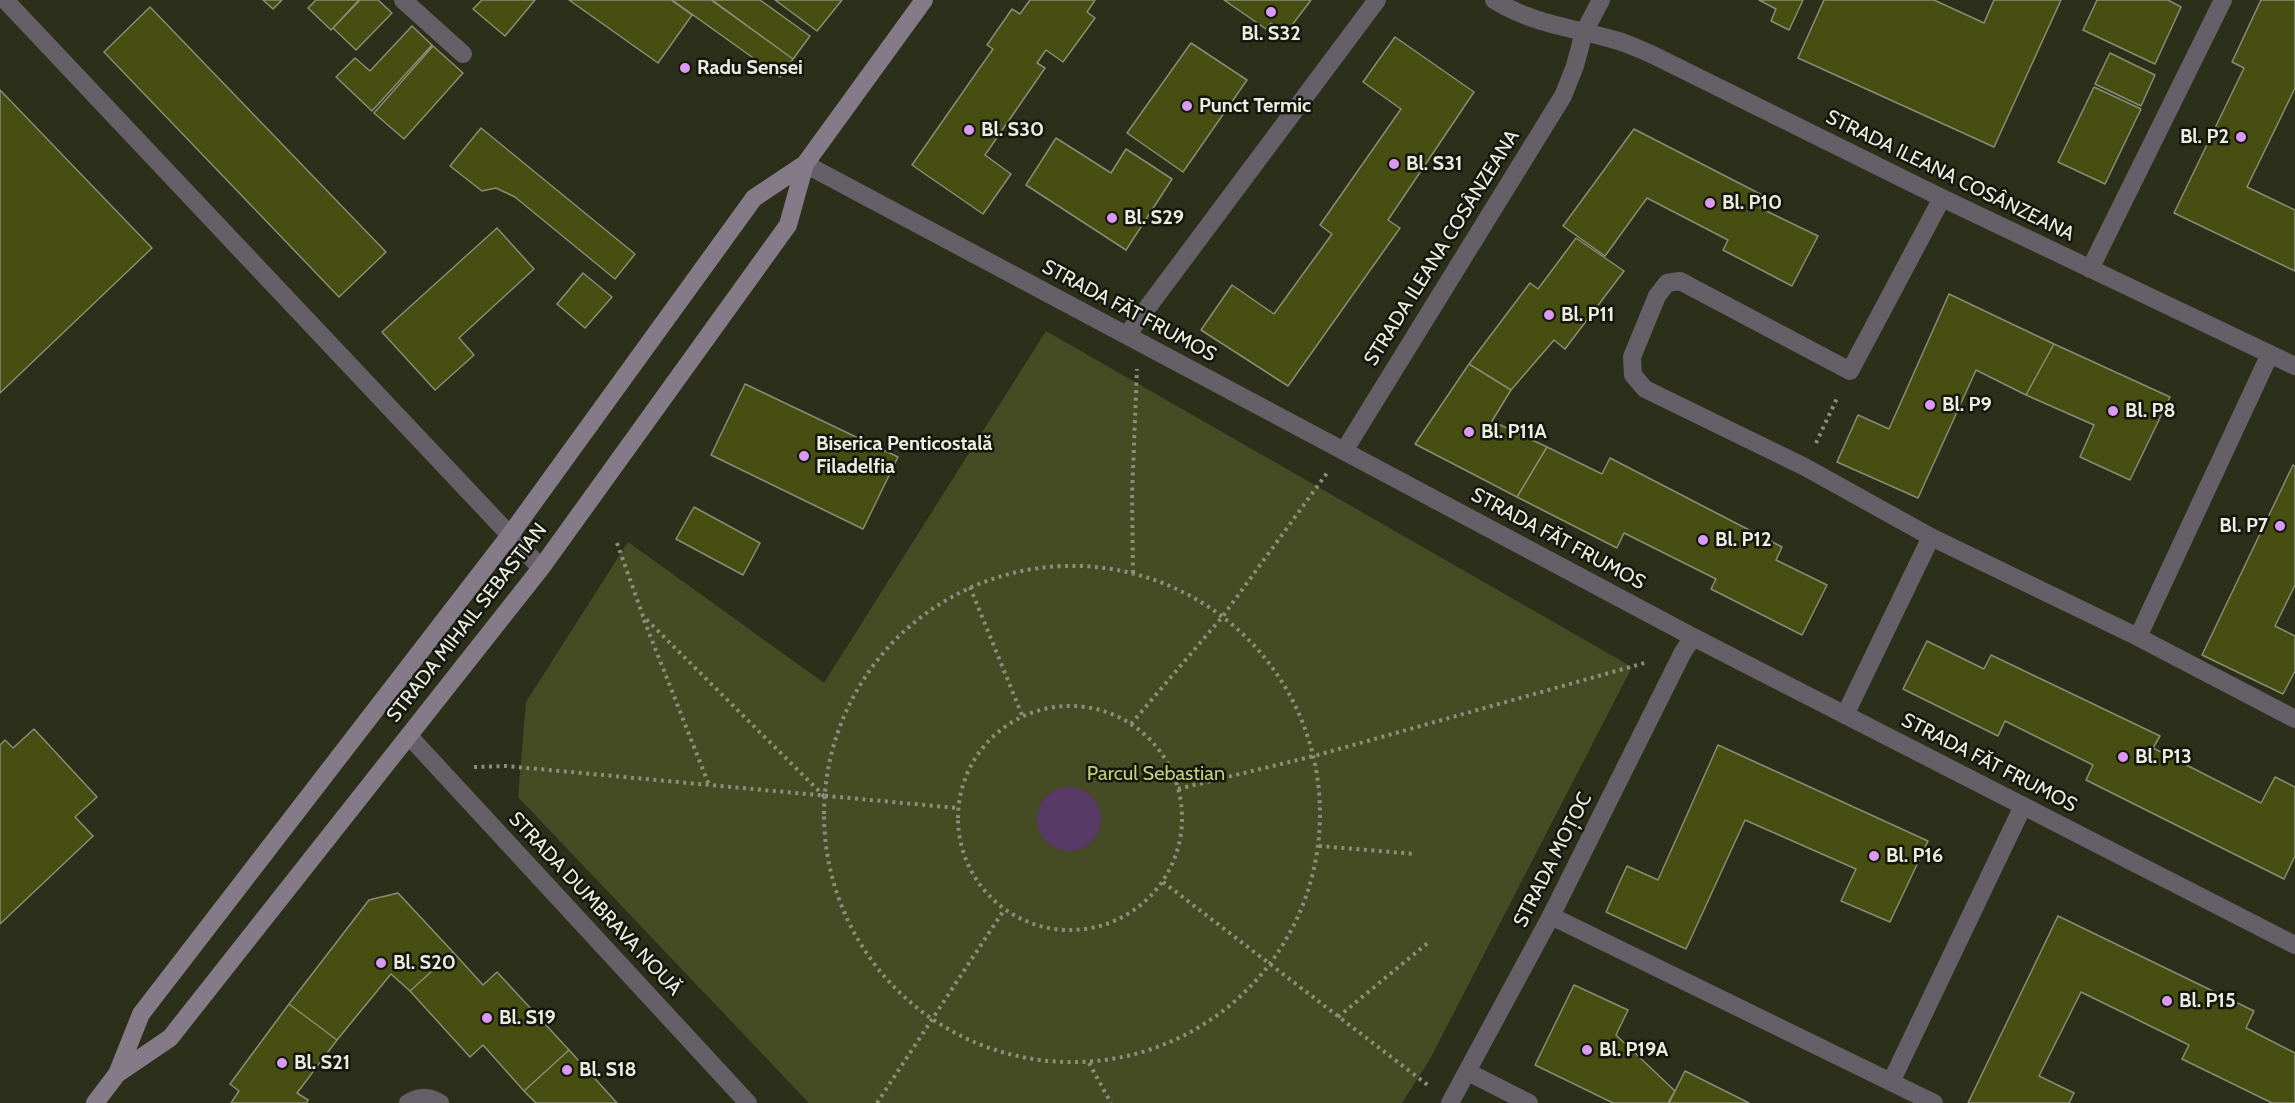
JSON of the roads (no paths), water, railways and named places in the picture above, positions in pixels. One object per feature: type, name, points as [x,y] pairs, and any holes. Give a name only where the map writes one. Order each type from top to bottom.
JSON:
[{"type":"main road","name":"STRADA MIHAIL SEBASTIAN","points":[[96,1103],[117,1074],[141,1014],[510,535],[754,198],[805,164],[924,0]]},
{"type":"main road","name":"STRADA MIHAIL SEBASTIAN","points":[[117,1074],[170,1038],[541,567],[788,225],[805,164]]},
{"type":"street","points":[[5,0],[541,567]]},
{"type":"street","points":[[404,0],[463,54]]},
{"type":"street","points":[[1132,338],[1377,0]]},
{"type":"street","name":"STRADA ILEANA COSÂNZEANA","points":[[1494,0],[1512,11],[1543,23],[1617,40],[1651,54],[1942,198],[2295,366]]},
{"type":"street","name":"STRADA ILEANA COSÂNZEANA","points":[[1344,451],[1563,96],[1575,66],[1584,32],[1600,0]]},
{"type":"street","points":[[2090,269],[2223,0]]},
{"type":"street","name":"STRADA FĂT FRUMOS","points":[[805,164],[1344,451],[1688,644],[1845,715],[2295,945]]},
{"type":"street","points":[[1942,198],[1850,370],[1680,281],[1667,283],[1657,296],[1632,357],[1633,375],[1645,388],[1804,467],[1931,537],[2138,637],[2295,719]]},
{"type":"street","points":[[2138,637],[2270,354]]},
{"type":"street","points":[[1845,715],[1931,537]]},
{"type":"street","name":"STRADA MOȚOC","points":[[1450,1103],[1551,916],[1688,644]]},
{"type":"street","name":"STRADA DUMBRAVA NOUĂ","points":[[409,736],[748,1103]]},
{"type":"street","points":[[1891,1082],[2023,806]]},
{"type":"street","points":[[1551,916],[1934,1103]]},
{"type":"street","points":[[1468,1072],[1529,1103]]},
{"type":"street","points":[[408,1103],[429,1097],[440,1103]]},
{"type":"place","name":"Bl. S32","points":[[1271,12]]},
{"type":"place","name":"Radu Sensei","points":[[685,68]]},
{"type":"place","name":"Punct Termic","points":[[1187,106]]},
{"type":"place","name":"Bl. S30","points":[[969,130]]},
{"type":"place","name":"Bl. P2","points":[[2241,137]]},
{"type":"place","name":"Bl. S31","points":[[1394,164]]},
{"type":"place","name":"Bl. P10","points":[[1710,203]]},
{"type":"place","name":"Bl. S29","points":[[1112,218]]},
{"type":"place","name":"Bl. P11","points":[[1549,315]]},
{"type":"place","name":"Bl. P9","points":[[1930,405]]},
{"type":"place","name":"Bl. P8","points":[[2113,411]]},
{"type":"place","name":"Bl. P11A","points":[[1469,432]]},
{"type":"place","name":"Biserica Penticostală Filadelfia","points":[[804,456]]},
{"type":"place","name":"Bl. P7","points":[[2280,526]]},
{"type":"place","name":"Bl. P12","points":[[1703,540]]},
{"type":"place","name":"Bl. P13","points":[[2123,757]]},
{"type":"place","name":"Bl. P16","points":[[1874,856]]},
{"type":"place","name":"Bl. S20","points":[[381,963]]},
{"type":"place","name":"Bl. P15","points":[[2167,1001]]},
{"type":"place","name":"Bl. S19","points":[[487,1018]]},
{"type":"place","name":"Bl. P19A","points":[[1587,1050]]},
{"type":"place","name":"Bl. S21","points":[[282,1063]]},
{"type":"place","name":"Bl. S18","points":[[567,1070]]},
{"type":"park label","name":"Parcul Sebastian","points":[[1156,774]]}]
